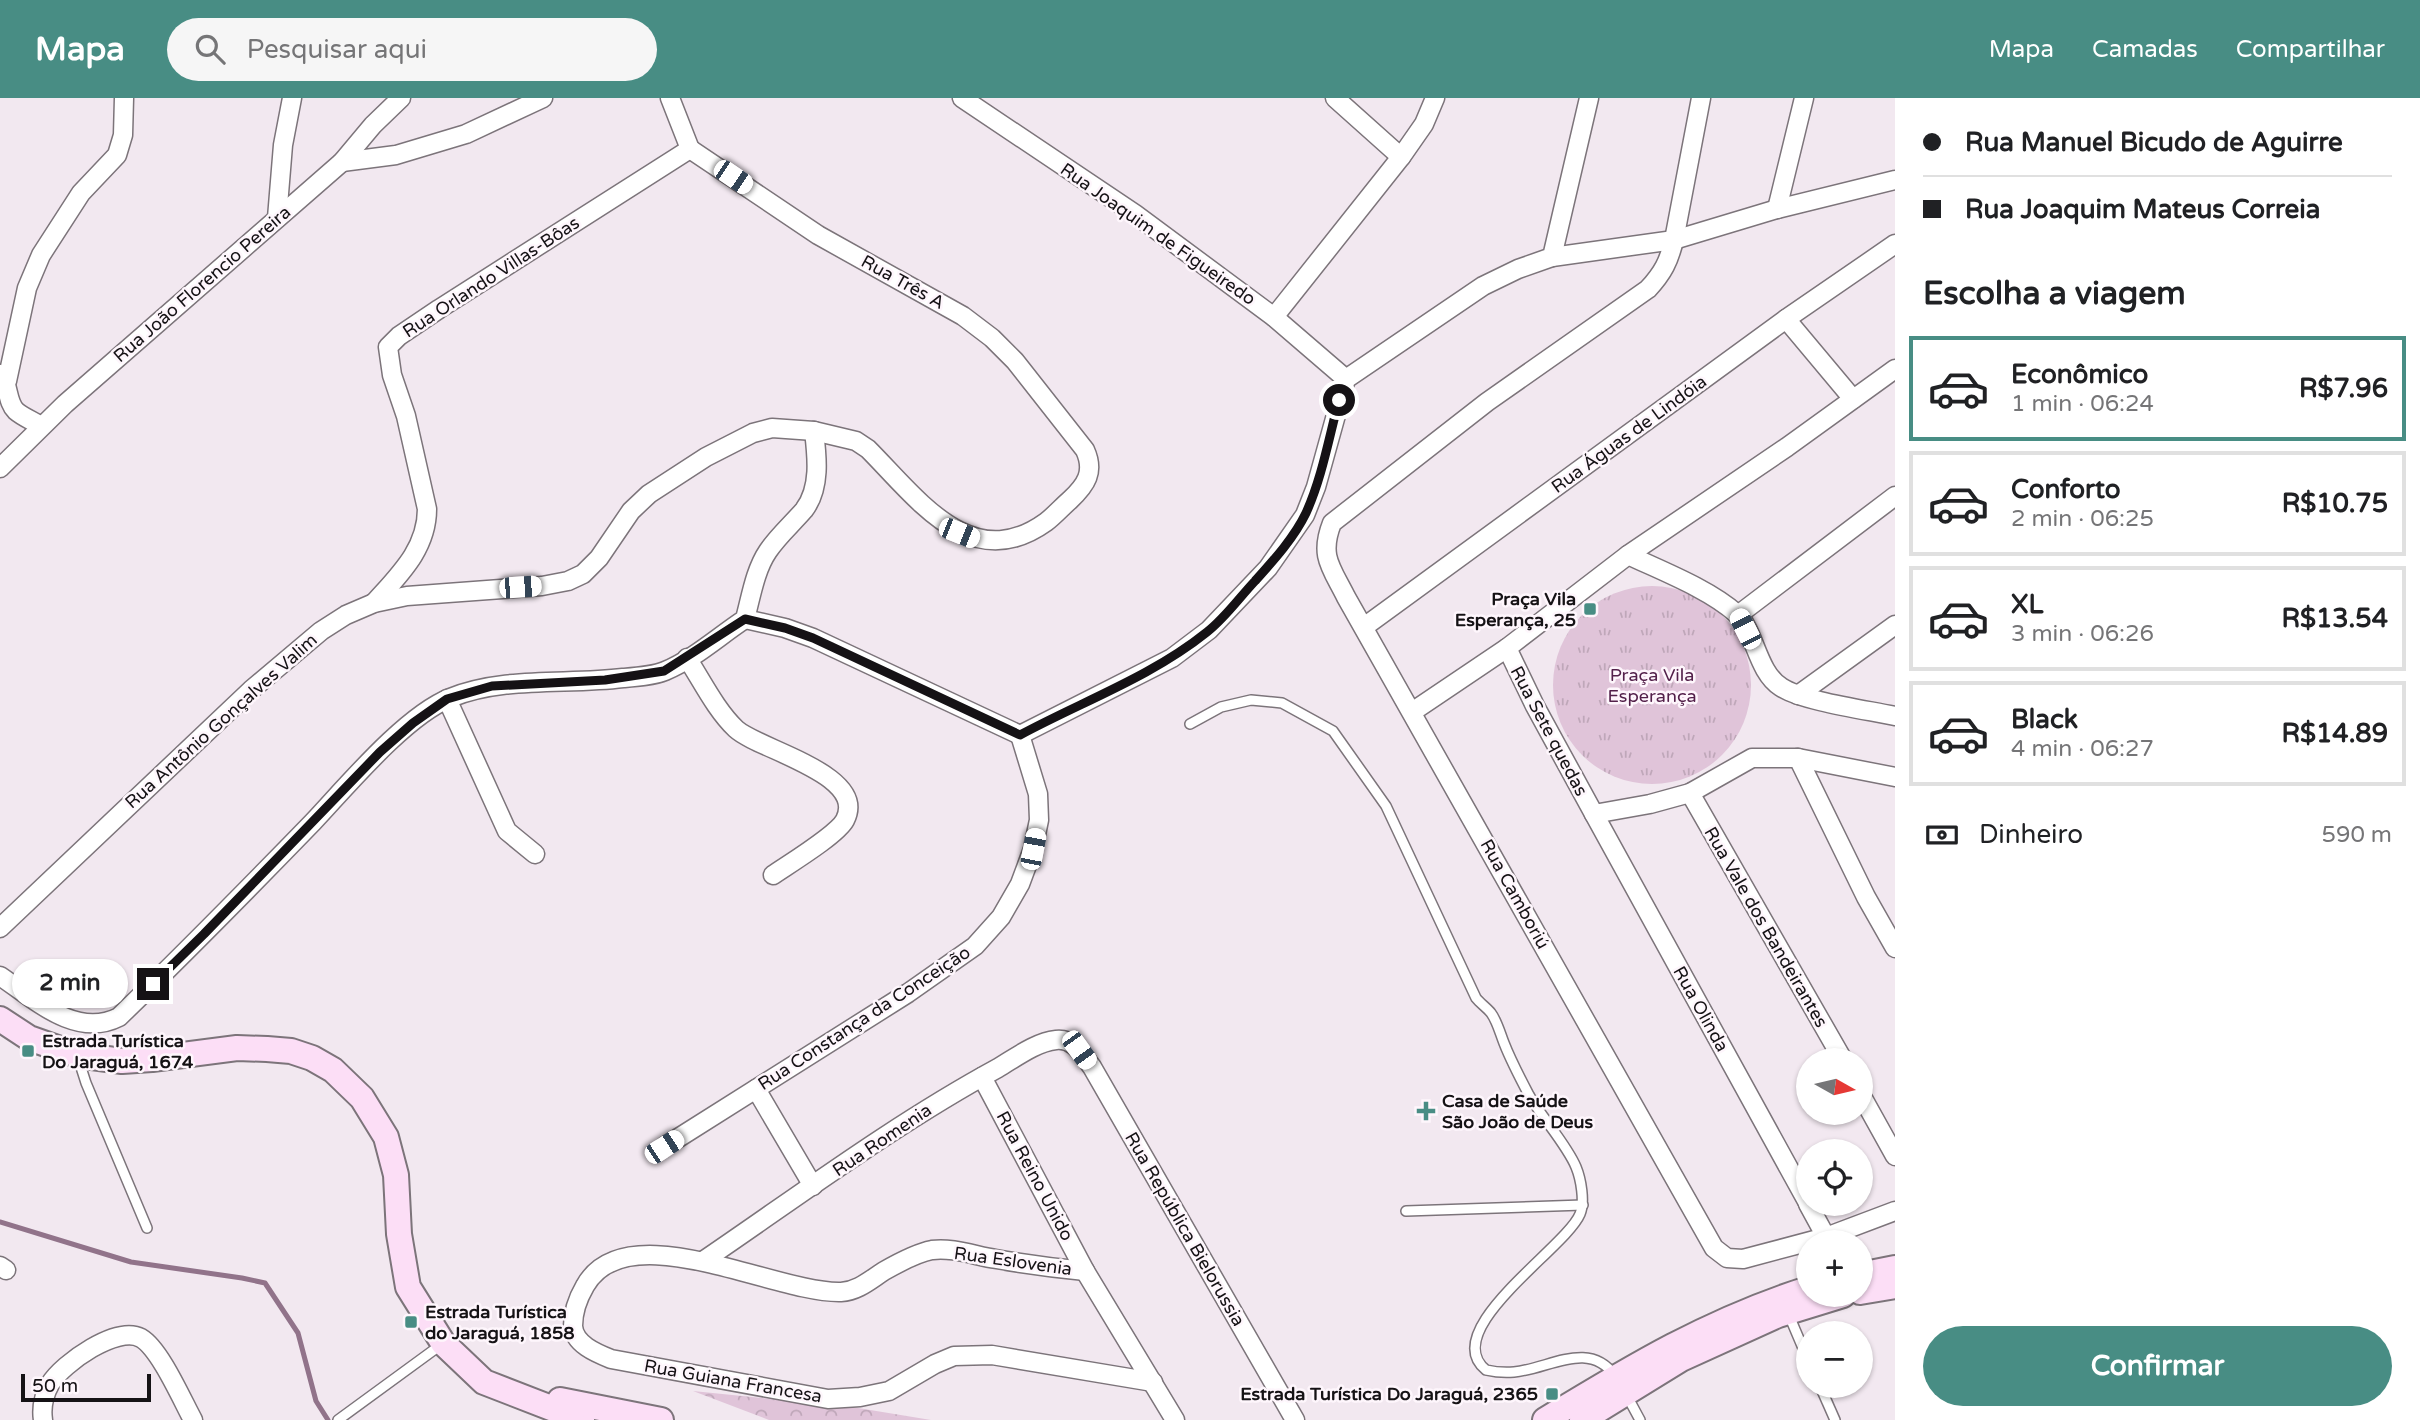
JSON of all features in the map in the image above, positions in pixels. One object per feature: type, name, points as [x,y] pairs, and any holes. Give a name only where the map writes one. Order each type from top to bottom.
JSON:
[{"type":"main road","points":[[0,1019],[29,1038],[77,1055],[122,1061],[237,1048],[267,1048],[291,1051],[312,1058],[333,1070],[362,1098],[386,1136],[396,1175],[399,1234],[408,1287],[443,1343],[484,1382],[582,1420]]},
{"type":"main road","points":[[1873,1272],[1895,1268]]},
{"type":"main road","points":[[1873,1290],[1895,1286]]},
{"type":"main road","points":[[1582,1420],[1673,1344],[1728,1318],[1796,1293]]},
{"type":"main road","points":[[1545,1420],[1804,1307]]},
{"type":"main road","points":[[484,1382],[566,1402],[661,1420]]},
{"type":"street","points":[[41,426],[15,410],[3,377],[27,288],[41,255],[80,193],[117,155],[123,135],[124,98]]},
{"type":"street","points":[[277,218],[283,145],[292,98]]},
{"type":"street","name":"Rua João Florencio Pereira","points":[[0,468],[41,426],[342,162],[373,125],[401,98]]},
{"type":"street","points":[[342,162],[396,155],[466,134],[543,98]]},
{"type":"street","points":[[670,98],[690,149]]},
{"type":"street","name":"Rua Joaquim de Figueiredo","points":[[962,98],[1135,214],[1274,317],[1346,379]]},
{"type":"street","points":[[1335,98],[1401,157]]},
{"type":"street","points":[[1274,317],[1401,157],[1424,124],[1435,98]]},
{"type":"street","points":[[1552,257],[1589,98]]},
{"type":"street","points":[[1674,240],[1701,98]]},
{"type":"street","points":[[1777,209],[1804,98]]},
{"type":"street","name":"Rua Três A","points":[[690,149],[818,235],[963,316],[992,338],[1015,361],[1085,450]]},
{"type":"street","name":"Rua Orlando Villas-Bôas","points":[[374,603],[410,562],[422,542],[427,524],[427,509],[388,347],[399,336],[439,309],[690,149]]},
{"type":"street","points":[[745,619],[813,638],[1020,735],[1172,658],[1209,631],[1268,568],[1305,515],[1316,487],[1346,379],[1483,286],[1518,269],[1552,257],[1674,240],[1894,175]]},
{"type":"street","name":"Rua Camboriú","points":[[1674,240],[1669,261],[1648,289],[1487,402],[1332,523],[1325,550],[1346,597],[1714,1248],[1727,1258],[1744,1259],[1796,1245]]},
{"type":"street","name":"Rua Águas de Lindóia","points":[[1364,627],[1786,319],[1895,244]]},
{"type":"street","points":[[1786,319],[1853,399]]},
{"type":"street","points":[[1895,369],[1787,447],[1628,555],[1700,590],[1738,615],[1772,680],[1781,688],[1798,695],[1895,716]]},
{"type":"street","name":"Rua Antônio Gonçalves Valim","points":[[0,928],[251,690],[321,631],[346,615],[374,603],[407,596],[541,586],[568,581],[583,574],[599,558],[631,511],[649,494],[706,457],[753,433],[793,428],[856,441],[869,449],[939,519],[959,533],[977,540],[994,542],[1015,538],[1045,523],[1083,488],[1090,470],[1090,460],[1085,450]]},
{"type":"street","points":[[0,976],[57,1013],[78,1023],[106,1024],[118,1017],[204,934],[380,752],[413,723],[447,699],[492,686],[641,676],[664,671],[687,658],[745,619],[766,554],[806,508],[814,488],[818,461],[814,431]]},
{"type":"street","points":[[1738,615],[1895,496]]},
{"type":"street","name":"Rua Sete quedas","points":[[1628,555],[1507,648],[1535,706],[1594,814],[1650,804],[1690,793],[1752,758],[1798,758]]},
{"type":"street","points":[[1798,695],[1895,625]]},
{"type":"street","points":[[1412,712],[1507,648]]},
{"type":"street","points":[[687,658],[737,730],[816,769],[843,791],[847,800],[845,821],[833,833],[773,875]]},
{"type":"street","points":[[447,699],[507,831],[535,854]]},
{"type":"street","name":"Rua Constança da Conceição","points":[[664,1147],[930,978],[975,946],[1001,916],[1020,884],[1033,849],[1039,820],[1038,794],[1020,735]]},
{"type":"street","points":[[1798,758],[1895,777]]},
{"type":"street","points":[[1798,758],[1866,897],[1895,948]]},
{"type":"street","name":"Rua Vale dos Bandeirantes","points":[[1690,793],[1836,1048]]},
{"type":"street","name":"Rua Olinda","points":[[1594,814],[1796,1181]]},
{"type":"street","name":"Rua Romenia","points":[[703,1261],[898,1126],[1046,1041],[1059,1039],[1070,1042]]},
{"type":"street","name":"Rua República Bielorussia","points":[[1070,1042],[1092,1067],[1295,1420]]},
{"type":"street","name":"Rua Reino Unido","points":[[982,1077],[1085,1271],[1175,1420]]},
{"type":"street","points":[[755,1089],[813,1186]]},
{"type":"street","points":[[1873,1116],[1895,1156]]},
{"type":"street","points":[[1845,1230],[1895,1211]]},
{"type":"street","name":"Rua Eslovenia","points":[[703,1261],[791,1286],[844,1292],[861,1287],[886,1270],[918,1254],[935,1250],[1033,1266],[1085,1271]]},
{"type":"street","name":"Rua Guiana Francesa","points":[[703,1261],[657,1255],[629,1255],[608,1263],[590,1276],[578,1297],[573,1330],[578,1340],[596,1353],[611,1359],[828,1399],[860,1397],[889,1391],[954,1356],[992,1355],[1153,1382]]},
{"type":"street","points":[[43,1420],[44,1398],[51,1381],[73,1362],[112,1337],[130,1335],[142,1339],[150,1347],[193,1420]]},
{"type":"lane","points":[[1191,724],[1221,707],[1251,700],[1282,703],[1333,731],[1386,806],[1476,998],[1491,1013],[1530,1096],[1576,1168],[1583,1205],[1579,1217],[1564,1236],[1526,1271],[1486,1317],[1475,1348],[1477,1359],[1486,1370],[1515,1372],[1555,1362],[1593,1358],[1606,1364],[1640,1420]]},
{"type":"lane","points":[[77,1055],[86,1083],[147,1228]]},
{"type":"lane","points":[[1406,1211],[1583,1205]]},
{"type":"lane","points":[[1788,1312],[1796,1331]]},
{"type":"lane","points":[[338,1420],[443,1343]]},
{"type":"lane","points":[[1825,1398],[1835,1420]]},
{"type":"green space","name":"Praça Vila Esperança","points":[[1652,586],[1690,594],[1722,615],[1743,647],[1751,685],[1743,723],[1722,755],[1690,776],[1652,784],[1614,776],[1582,755],[1561,723],[1553,685],[1561,647],[1582,615],[1614,594]]},
{"type":"green space","points":[[693,1391],[852,1407],[931,1420],[769,1420]]},
{"type":"waterway","points":[[0,1222],[131,1262],[265,1283],[298,1333],[316,1401],[328,1420]]},
{"type":"place","name":"Praça Vila Esperança, 25","points":[[1590,609]]},
{"type":"place","name":"Estrada Turística Do Jaraguá, 1674","points":[[28,1051]]},
{"type":"place","name":"Casa de Saúde São João de Deus","points":[[1426,1111]]},
{"type":"place","name":"Estrada Turística do Jaraguá, 1858","points":[[411,1322]]},
{"type":"place","name":"Estrada Turística Do Jaraguá, 2365","points":[[1552,1394]]},
{"type":"route","points":[[153,984],[380,752],[439,704],[465,693],[492,686],[605,680],[664,671],[745,619],[813,638],[1020,735],[1115,689],[1172,658],[1209,631],[1268,568],[1305,515],[1316,487],[1339,400]]}]
